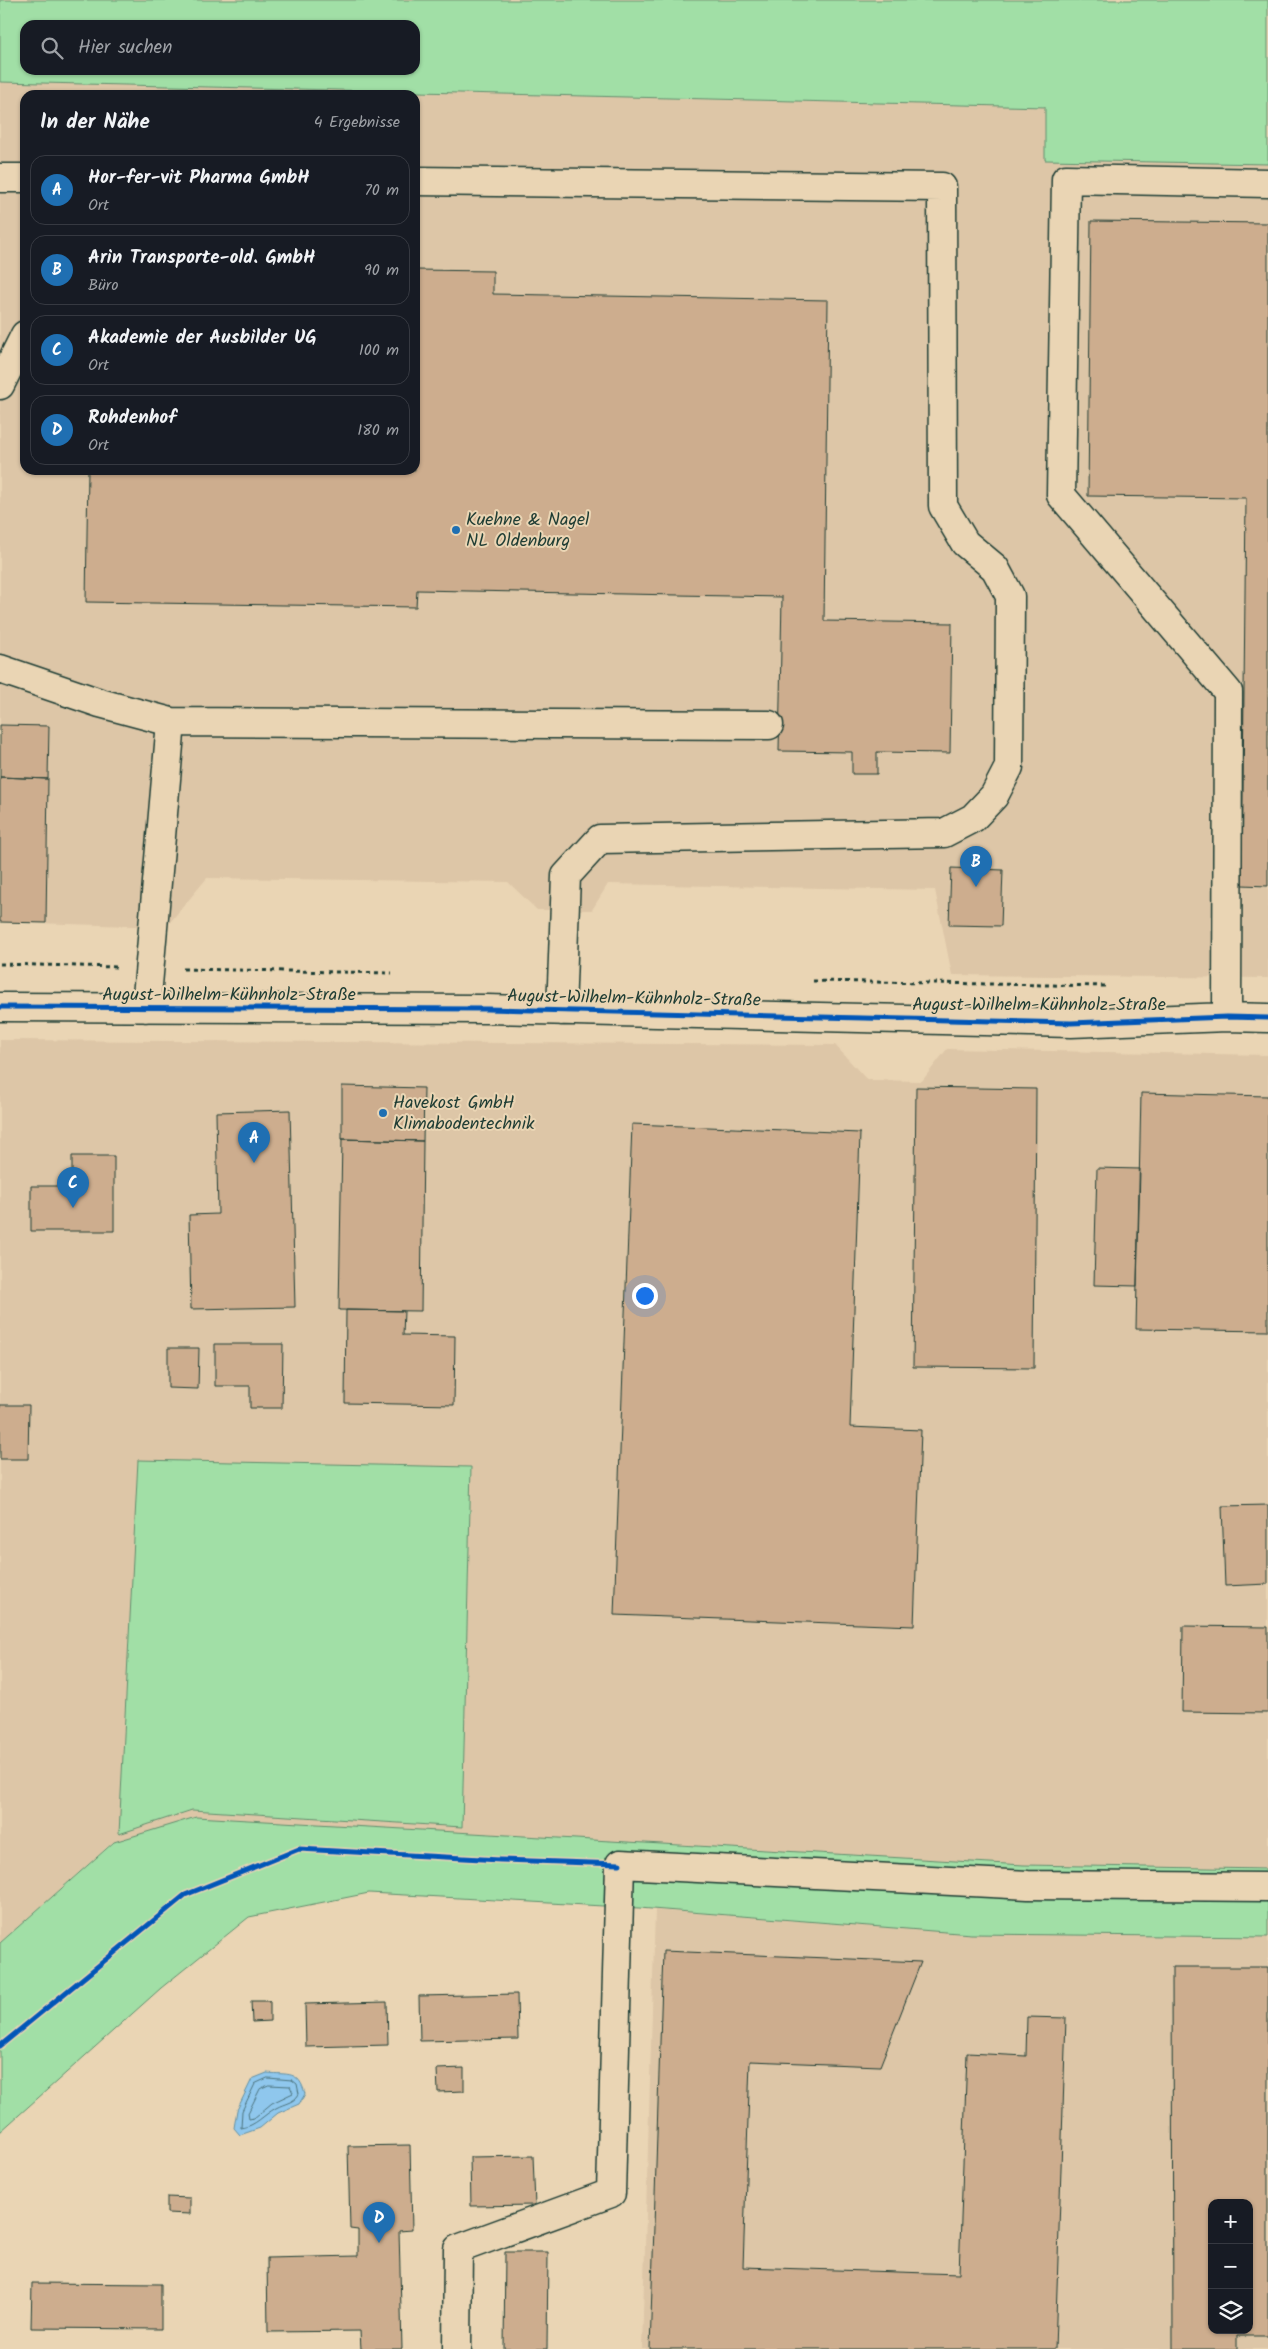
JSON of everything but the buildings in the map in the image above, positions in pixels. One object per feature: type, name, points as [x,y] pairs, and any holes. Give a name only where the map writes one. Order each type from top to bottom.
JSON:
[{"type":"street","points":[[0,178],[20,178]]},
{"type":"street","points":[[1227,1017],[1228,692],[1060,495],[1066,179],[1268,183]]},
{"type":"street","points":[[420,181],[942,187],[942,506],[965,543],[995,568],[1010,596],[1010,767],[994,796],[973,818],[944,833],[600,839],[566,876],[560,1011]]},
{"type":"street","points":[[0,385],[20,345]]},
{"type":"street","points":[[0,669],[100,703],[171,722],[768,725]]},
{"type":"street","points":[[146,1008],[171,722]]},
{"type":"street","name":"August-Wilhelm-Kühnholz-Straße","points":[[0,1007],[560,1011],[1071,1023],[1227,1017],[1268,1018]]},
{"type":"street","points":[[457,2349],[458,2249],[611,2193],[620,1864],[1028,1885],[1268,1887]]},
{"type":"shaded area","points":[[0,82],[335,90],[20,90],[20,475],[420,475],[420,92],[1046,107],[1046,160],[1268,164],[1268,978],[952,975],[935,890],[608,884],[592,910],[537,910],[508,882],[207,878],[166,927],[0,922]]},
{"type":"shaded area","points":[[0,1040],[835,1045],[867,1080],[922,1081],[947,1049],[1268,1055],[1268,1869],[1024,1865],[470,1834],[113,1842],[0,1943]],"holes":[[[471,1467],[462,1827],[192,1810],[119,1834]]]},
{"type":"shaded area","points":[[655,1910],[971,1934],[1268,1937],[1268,2349],[642,2349]]},
{"type":"green space","points":[[0,0],[1268,0],[1268,164],[1045,160],[1045,107],[420,92],[420,90],[334,90],[0,82]]},
{"type":"green space","points":[[138,1460],[471,1467],[462,1827],[192,1810],[119,1834]]},
{"type":"green space","points":[[196,1817],[1024,1865],[1268,1869],[1268,1937],[971,1934],[639,1908],[369,1893],[249,1917],[161,1988],[0,2132],[0,1943],[114,1842]]},
{"type":"water","points":[[267,2073],[287,2074],[296,2077],[303,2086],[305,2094],[299,2104],[278,2113],[260,2128],[240,2135],[234,2128],[237,2110],[252,2079]]},
{"type":"cycle path","points":[[0,1007],[487,1009],[1071,1023],[1227,1017],[1268,1018]]},
{"type":"cycle path","points":[[0,2046],[185,1895],[299,1849],[500,1860],[620,1864]]},
{"type":"place","name":"Kuehne & Nagel NL Oldenburg","points":[[456,530]]},
{"type":"place","name":"Arin Transporte-old. GmbH","points":[[976,887]]},
{"type":"place","name":"Havekost GmbH Klimabodentechnik","points":[[383,1113]]},
{"type":"place","name":"Hor-fer-vit Pharma GmbH","points":[[254,1163]]},
{"type":"place","name":"Akademie der Ausbilder UG","points":[[73,1208]]},
{"type":"place","name":"Rohdenhof","points":[[379,2243]]}]
